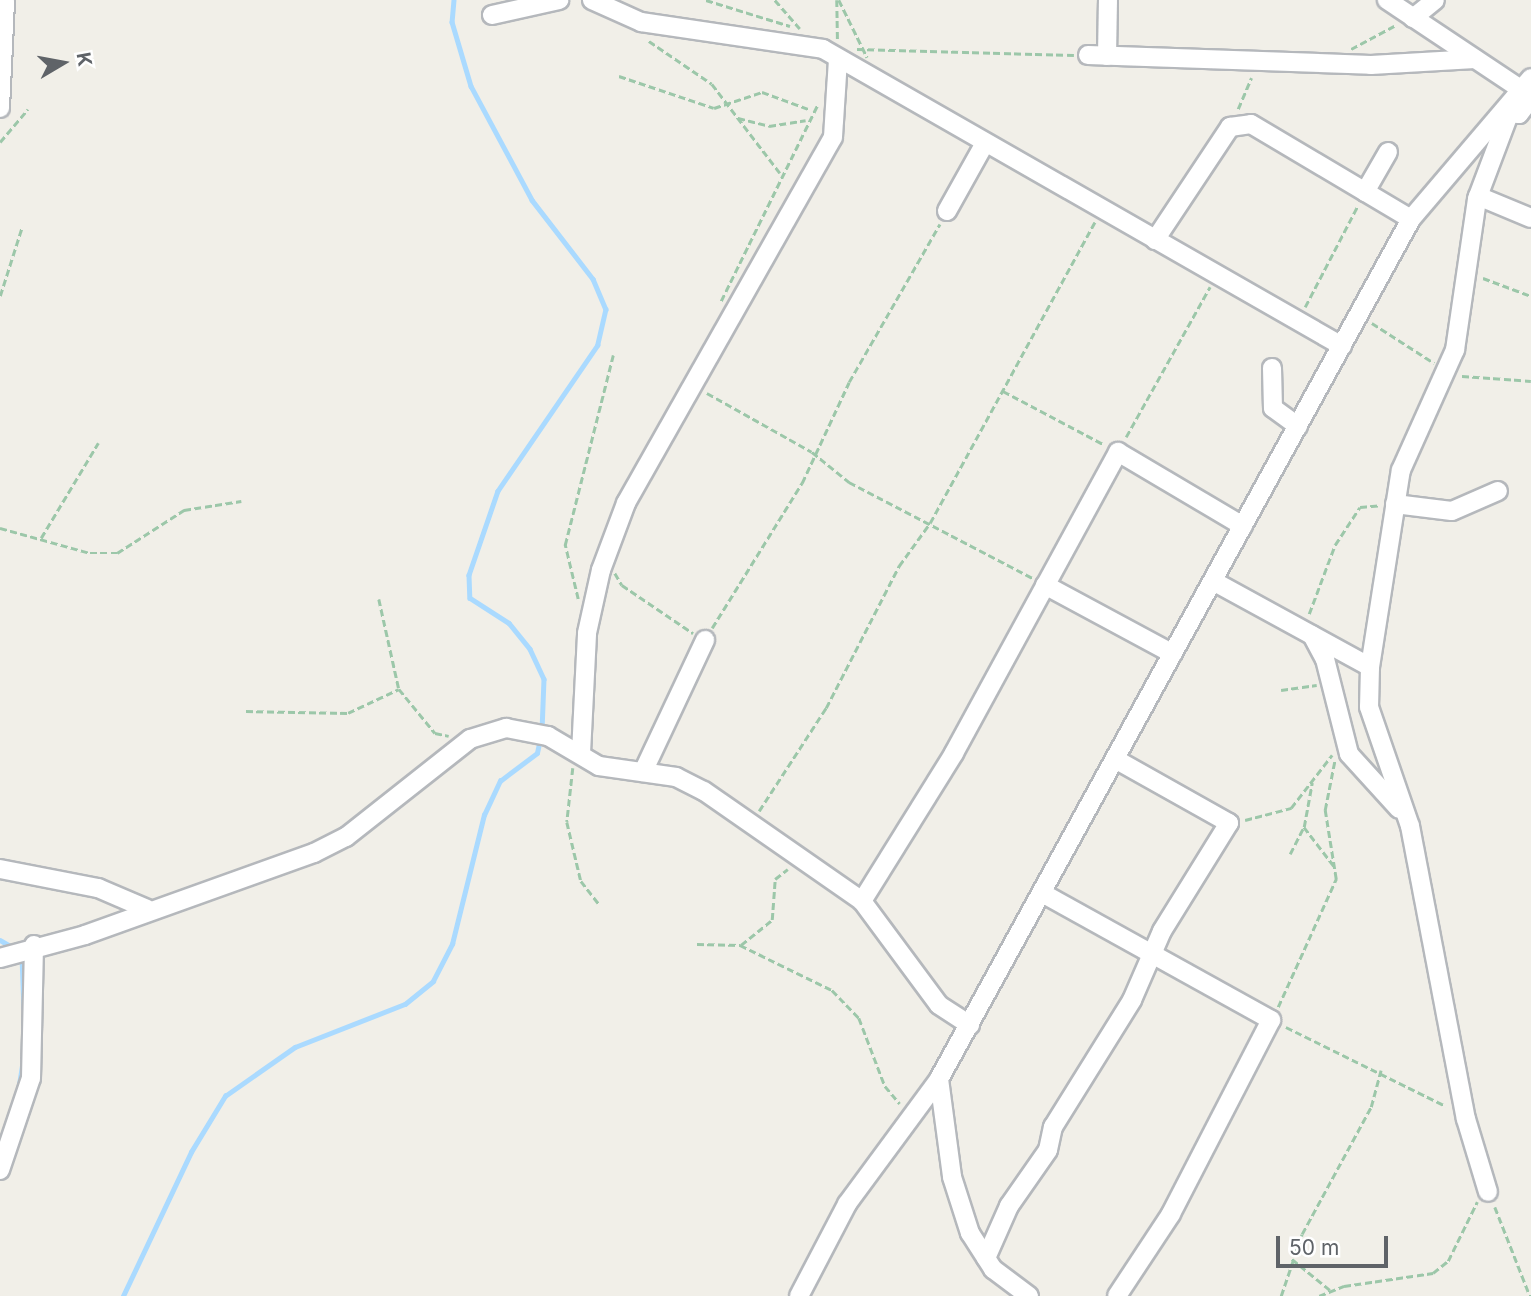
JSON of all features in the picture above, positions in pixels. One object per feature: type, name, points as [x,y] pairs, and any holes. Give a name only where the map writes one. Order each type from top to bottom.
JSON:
[{"type":"street","points":[[0,108],[5,0]]},
{"type":"street","points":[[492,15],[559,0]]},
{"type":"street","points":[[592,0],[641,22],[823,49],[1342,346]]},
{"type":"street","points":[[1107,56],[1108,0]]},
{"type":"street","points":[[1387,0],[1475,59],[1527,88]]},
{"type":"street","points":[[1413,18],[1435,0]]},
{"type":"street","points":[[1088,55],[1339,64],[1475,59]]},
{"type":"street","points":[[581,752],[587,633],[601,570],[626,503],[833,137],[838,60]]},
{"type":"street","points":[[1488,1192],[1466,1119],[1405,815],[1369,707],[1370,667],[1401,470],[1455,350],[1478,196],[1510,113],[1527,88]]},
{"type":"street","points":[[799,1296],[847,1204],[940,1079],[1411,219],[1469,149],[1527,88]]},
{"type":"street","points":[[1155,240],[1230,127],[1251,124],[1411,219]]},
{"type":"street","points":[[947,211],[985,143]]},
{"type":"street","points":[[1469,149],[1490,163]]},
{"type":"street","points":[[1365,192],[1388,152]]},
{"type":"street","points":[[1478,196],[1531,218]]},
{"type":"street","points":[[1272,368],[1273,408],[1298,426]]},
{"type":"street","points":[[862,901],[954,753],[1118,452],[1243,526]]},
{"type":"street","points":[[1395,504],[1452,511],[1497,491]]},
{"type":"street","points":[[1213,581],[1370,667]]},
{"type":"street","points":[[1045,585],[1173,654]]},
{"type":"street","points":[[1307,633],[1330,684],[1349,754],[1405,815]]},
{"type":"street","points":[[643,772],[705,640]]},
{"type":"street","points":[[0,1170],[30,1078],[17,951],[85,935],[147,909],[346,837],[470,739],[506,728],[540,734],[581,752],[599,766],[676,777],[751,822],[862,901],[939,1005],[970,1025]]},
{"type":"street","points":[[986,1258],[1151,954],[1229,823],[1115,759]]},
{"type":"street","points":[[0,869],[98,888],[147,909]]},
{"type":"street","points":[[1042,893],[1271,1020],[1171,1214],[1117,1296]]},
{"type":"street","points":[[940,1079],[952,1177],[970,1233],[986,1258],[1029,1296]]},
{"type":"path","points":[[706,0],[801,30]]},
{"type":"path","points":[[775,0],[801,30],[823,49]]},
{"type":"path","points":[[838,0],[865,50],[1088,55]]},
{"type":"path","points":[[838,0],[838,60]]},
{"type":"path","points":[[1339,64],[1353,47],[1413,18]]},
{"type":"path","points":[[641,22],[648,39],[712,84],[780,173]]},
{"type":"path","points":[[1238,126],[1238,100],[1260,62]]},
{"type":"path","points":[[620,76],[713,108],[762,92],[811,110]]},
{"type":"path","points":[[719,308],[811,110],[838,86]]},
{"type":"path","points":[[0,142],[28,109]]},
{"type":"path","points":[[738,118],[769,126],[806,120]]},
{"type":"path","points":[[1298,321],[1365,192]]},
{"type":"path","points":[[751,822],[793,762],[899,566],[930,523],[1102,209]]},
{"type":"path","points":[[601,570],[621,575],[622,585],[705,640],[802,483],[812,452],[947,211]]},
{"type":"path","points":[[0,296],[22,227]]},
{"type":"path","points":[[1466,273],[1531,296]]},
{"type":"path","points":[[1002,391],[1118,452],[1217,275]]},
{"type":"path","points":[[1359,315],[1446,371],[1479,381],[1531,381]]},
{"type":"path","points":[[587,633],[565,545],[612,355]]},
{"type":"path","points":[[692,385],[812,452],[849,482],[1045,585]]},
{"type":"path","points":[[41,538],[98,443]]},
{"type":"path","points":[[0,528],[90,553],[117,553],[184,510],[241,501]]},
{"type":"path","points":[[1307,633],[1322,575],[1360,507],[1395,504]]},
{"type":"path","points":[[379,599],[399,689],[435,733],[470,739]]},
{"type":"path","points":[[1281,690],[1330,684]]},
{"type":"path","points":[[246,711],[348,713],[399,689]]},
{"type":"path","points":[[1229,823],[1291,808],[1338,751],[1325,810],[1334,866],[1331,896],[1271,1020],[1381,1070],[1466,1119]]},
{"type":"path","points":[[581,752],[569,778],[567,822],[581,881],[599,904]]},
{"type":"path","points":[[1290,855],[1304,827],[1312,780]]},
{"type":"path","points":[[1304,827],[1334,866]]},
{"type":"path","points":[[740,945],[772,920],[775,879],[808,861]]},
{"type":"path","points":[[697,944],[740,945],[832,990],[859,1018],[885,1086],[911,1117]]},
{"type":"path","points":[[1281,1296],[1292,1259],[1371,1107],[1381,1070]]},
{"type":"path","points":[[1319,1296],[1332,1291],[1433,1273],[1448,1261],[1471,1208],[1488,1192],[1530,1296]]},
{"type":"path","points":[[1292,1259],[1332,1291]]},
{"type":"waterway","points":[[454,0],[452,22],[471,86],[532,200],[593,279],[606,309],[598,345],[498,491],[469,575],[470,598],[509,623],[530,649],[544,679],[542,731]]},
{"type":"waterway","points":[[123,1296],[191,1152],[225,1096],[295,1047],[405,1004],[433,981],[452,944],[484,815],[500,781],[537,753],[540,739]]},
{"type":"waterway","points":[[0,940],[14,948]]},
{"type":"waterway","points":[[22,957],[24,1008]]},
{"type":"waterway","points":[[18,1091],[23,1058]]}]
